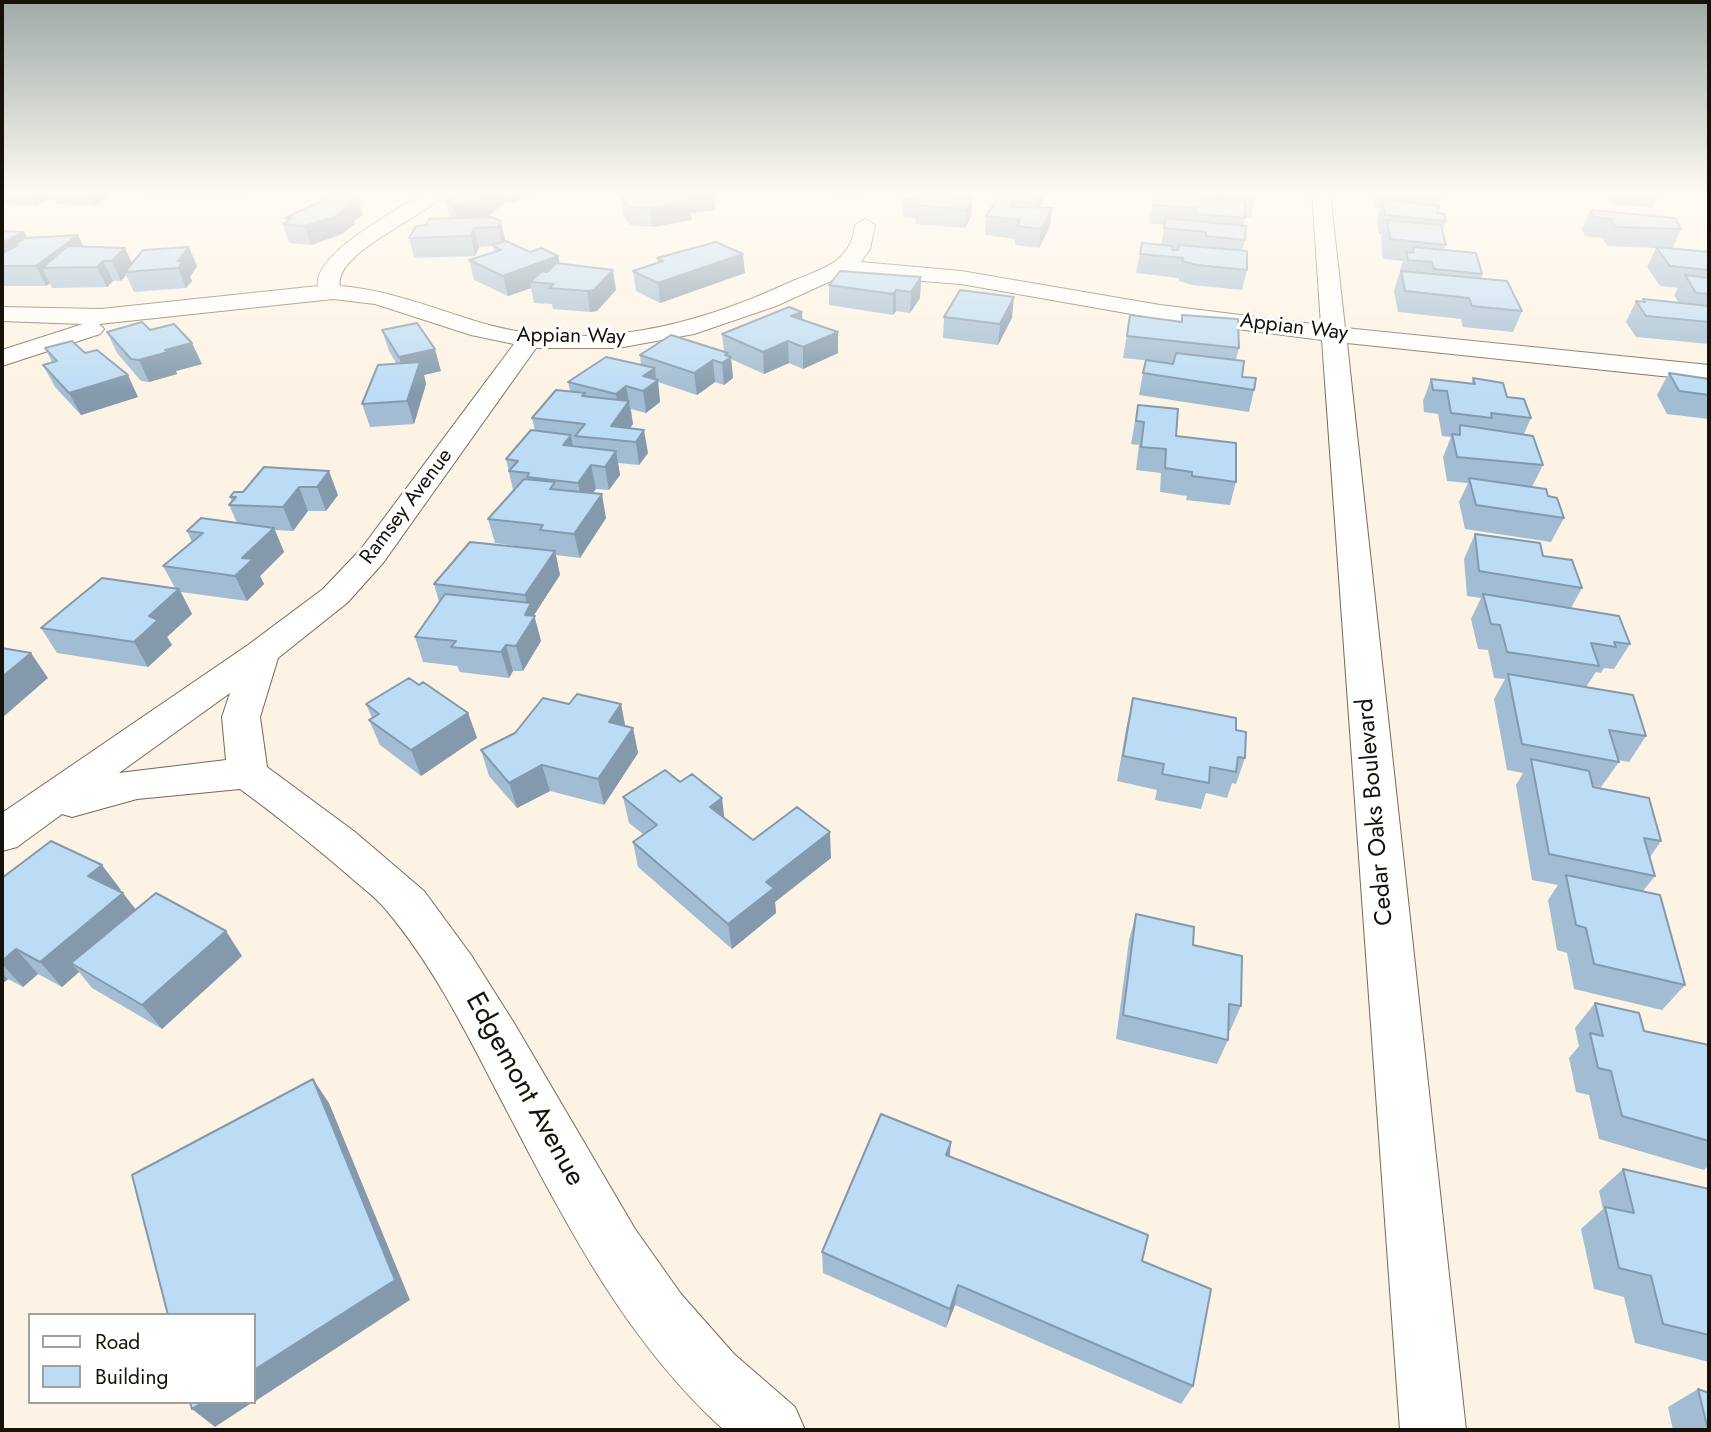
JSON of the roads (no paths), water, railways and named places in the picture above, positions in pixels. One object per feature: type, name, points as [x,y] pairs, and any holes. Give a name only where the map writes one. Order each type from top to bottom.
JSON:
[{"type":"street","points":[[330,291],[328,279],[338,260]]},
{"type":"street","name":"Appian Way","points":[[7,315],[54,318],[148,311],[330,291],[391,300],[500,335],[593,341],[659,336],[737,316],[840,268],[850,260]]},
{"type":"street","name":"Cedar Oaks Boulevard","points":[[1326,260],[1433,1430]]},
{"type":"street","name":"Appian Way","points":[[840,268],[893,268],[956,274],[1161,312],[1709,373]]},
{"type":"street","points":[[2,358],[148,311]]},
{"type":"street","points":[[2,352],[11,342],[15,330],[7,315]]},
{"type":"street","name":"Ramsey Avenue","points":[[16,825],[261,653],[335,596],[372,556],[530,339]]},
{"type":"street","points":[[16,825],[111,787],[180,776],[248,774],[241,717],[261,653]]},
{"type":"street","name":"Edgemont Avenue","points":[[248,774],[313,820],[407,901],[464,982],[627,1274],[685,1352],[748,1412],[772,1430]]}]
